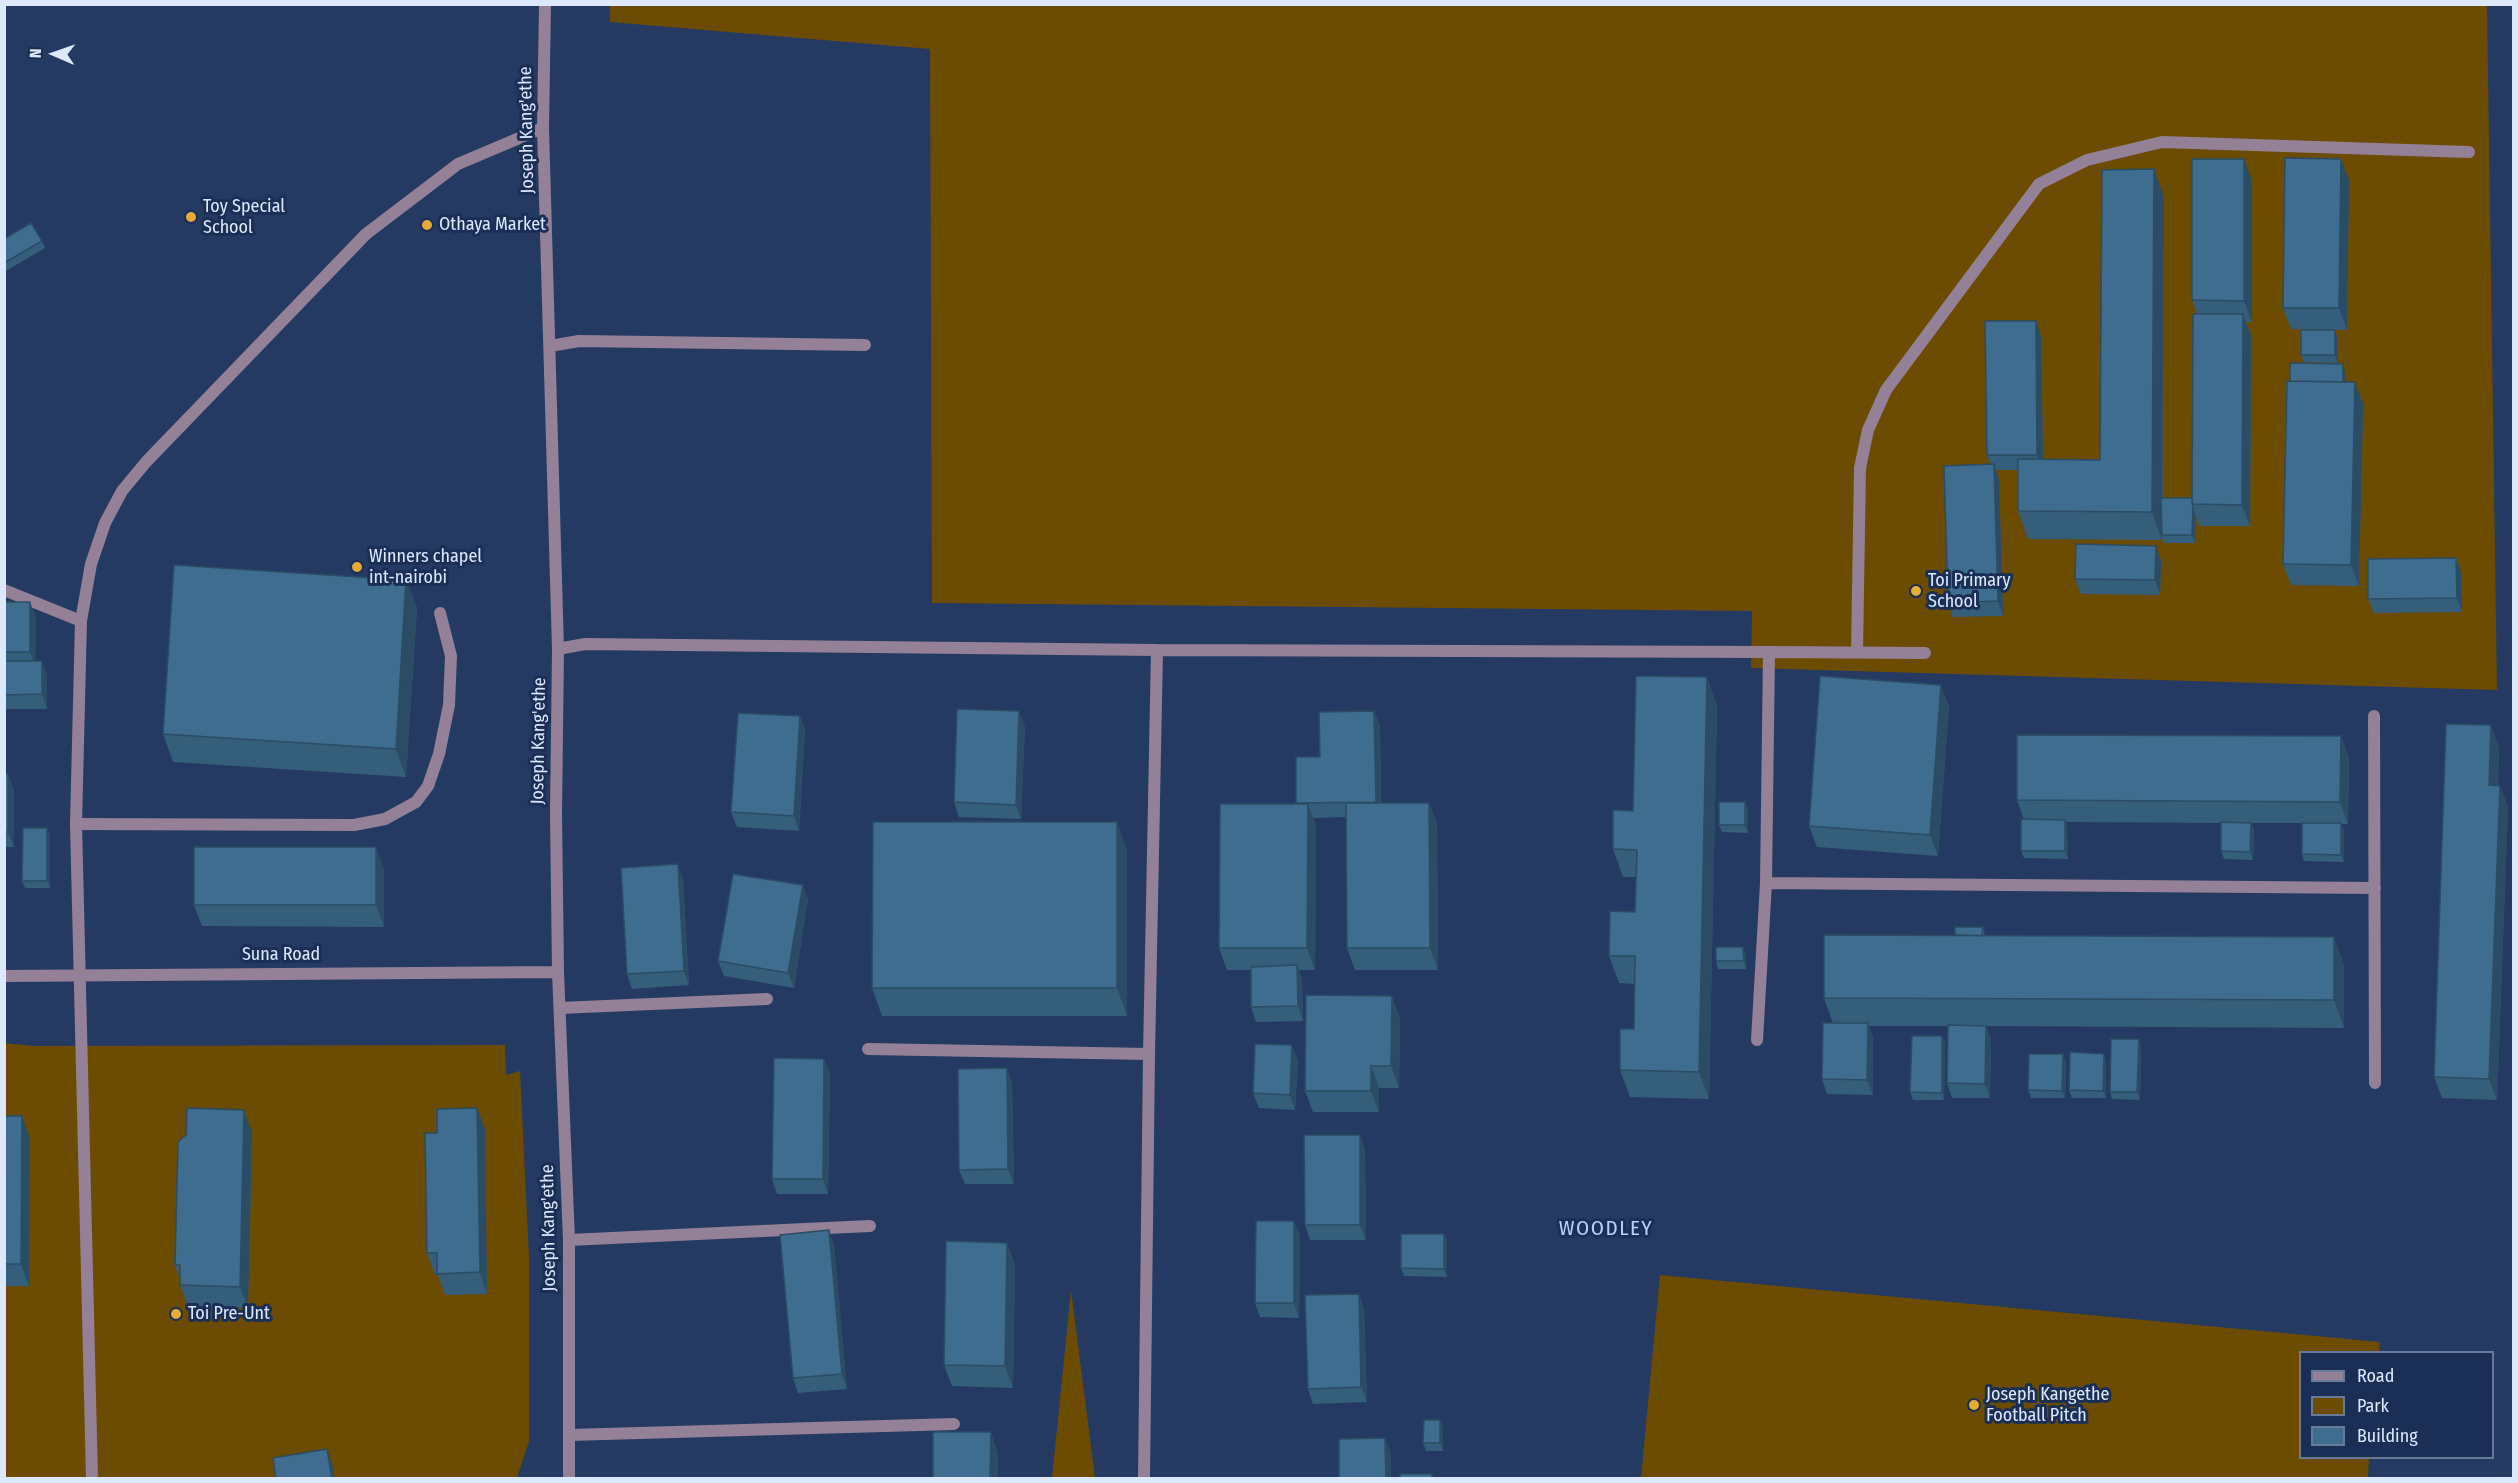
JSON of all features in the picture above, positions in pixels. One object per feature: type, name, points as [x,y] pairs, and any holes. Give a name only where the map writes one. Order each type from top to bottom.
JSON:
[{"type":"street","name":"Joseph Kang'ethe","points":[[545,4],[543,128],[558,650],[556,813],[558,972],[569,1240],[569,1479]]},
{"type":"street","points":[[93,1479],[76,824],[81,621],[91,564],[105,523],[122,491],[185,420],[366,234],[458,164],[543,128]]},
{"type":"street","points":[[1857,652],[1860,480],[1868,430],[1886,390],[2039,184],[2087,160],[2162,142],[2469,152]]},
{"type":"street","points":[[550,346],[579,342],[865,345]]},
{"type":"street","points":[[4,590],[81,621]]},
{"type":"street","points":[[76,824],[354,825],[385,819],[416,802],[428,786],[439,754],[449,705],[451,656],[440,613]]},
{"type":"street","points":[[558,650],[585,644],[1157,650],[1925,653]]},
{"type":"street","points":[[1144,1479],[1157,650]]},
{"type":"street","points":[[1757,1040],[1766,883],[1769,652]]},
{"type":"street","points":[[2374,716],[2375,1083]]},
{"type":"street","points":[[1766,883],[2375,888]]},
{"type":"street","name":"Suna Road","points":[[4,976],[558,972]]},
{"type":"street","points":[[560,1008],[767,999]]},
{"type":"street","points":[[868,1049],[1149,1054]]},
{"type":"street","points":[[569,1240],[870,1226]]},
{"type":"street","points":[[569,1435],[954,1424]]},
{"type":"green space","points":[[610,4],[2487,5],[2497,690],[1751,668],[1752,611],[932,603],[930,49],[610,22]]},
{"type":"green space","points":[[4,1043],[33,1046],[505,1045],[506,1075],[520,1071],[529,1258],[529,1441],[517,1478],[5,1478]]},
{"type":"green space","name":"Joseph Kangethe Football Pitch","points":[[1660,1275],[2380,1342],[2379,1351],[2299,1351],[2299,1459],[2369,1459],[2368,1478],[1641,1478]]},
{"type":"green space","points":[[1071,1290],[1095,1478],[1052,1478]]},
{"type":"building","points":[[2285,158],[2341,159],[2339,308],[2283,308]]},
{"type":"building","points":[[2192,159],[2244,159],[2244,301],[2192,300]]},
{"type":"building","points":[[2154,169],[2152,512],[2018,511],[2018,459],[2100,460],[2102,170]]},
{"type":"building","points":[[31,223],[42,241],[4,263],[4,239]]},
{"type":"building","points":[[2193,314],[2243,314],[2242,505],[2192,504]]},
{"type":"building","points":[[1985,321],[2036,321],[2037,455],[1987,455]]},
{"type":"building","points":[[2301,330],[2335,330],[2335,355],[2301,355]]},
{"type":"building","points":[[2290,363],[2343,364],[2343,382],[2290,381]]},
{"type":"building","points":[[2287,381],[2355,382],[2351,565],[2283,564]]},
{"type":"building","points":[[1994,464],[1998,601],[1948,603],[1944,466]]},
{"type":"building","points":[[2161,498],[2192,498],[2192,535],[2162,535]]},
{"type":"building","points":[[2076,544],[2156,546],[2155,580],[2075,579]]},
{"type":"building","points":[[2456,558],[2457,598],[2368,599],[2368,559]]},
{"type":"building","points":[[174,565],[406,580],[396,749],[163,734]]},
{"type":"building","points":[[4,602],[30,602],[30,652],[4,652]]},
{"type":"building","points":[[4,661],[42,661],[42,694],[4,695]]},
{"type":"building","points":[[1636,676],[1707,677],[1699,1072],[1620,1070],[1620,1029],[1634,1029],[1635,956],[1609,956],[1610,911],[1635,912],[1637,850],[1613,849],[1613,810],[1633,811]]},
{"type":"building","points":[[1820,676],[1941,685],[1930,835],[1809,826]]},
{"type":"building","points":[[957,709],[1019,711],[1016,805],[954,802]]},
{"type":"building","points":[[1374,711],[1376,802],[1296,803],[1296,757],[1320,757],[1319,712]]},
{"type":"building","points":[[738,713],[800,716],[794,816],[731,812]]},
{"type":"building","points":[[2446,724],[2491,725],[2489,785],[2500,786],[2489,1079],[2434,1077]]},
{"type":"building","points":[[2017,735],[2341,736],[2340,802],[2017,800]]},
{"type":"building","points":[[4,774],[8,774],[8,832],[4,832]]},
{"type":"building","points":[[1719,802],[1745,802],[1745,825],[1719,825]]},
{"type":"building","points":[[1346,803],[1429,803],[1430,948],[1347,948]]},
{"type":"building","points":[[1220,804],[1308,804],[1307,948],[1219,948]]},
{"type":"building","points":[[2021,819],[2065,820],[2065,851],[2021,851]]},
{"type":"building","points":[[873,822],[1117,822],[1117,988],[872,988]]},
{"type":"building","points":[[2221,822],[2251,823],[2250,852],[2221,851]]},
{"type":"building","points":[[2302,823],[2341,823],[2341,855],[2302,854]]},
{"type":"building","points":[[23,828],[47,828],[47,881],[22,881]]},
{"type":"building","points":[[194,847],[376,847],[376,905],[194,905]]},
{"type":"building","points":[[678,864],[684,971],[627,974],[621,868]]},
{"type":"building","points":[[733,874],[803,885],[788,973],[718,961]]},
{"type":"building","points":[[1955,927],[1983,927],[1982,936],[1955,935]]},
{"type":"building","points":[[1824,935],[2334,937],[2334,1000],[1824,998]]},
{"type":"building","points":[[1716,947],[1743,947],[1744,961],[1716,961]]},
{"type":"building","points":[[1297,965],[1298,1006],[1251,1007],[1251,967]]},
{"type":"building","points":[[1306,995],[1392,996],[1391,1066],[1371,1066],[1371,1091],[1305,1091]]},
{"type":"building","points":[[1823,1023],[1868,1023],[1867,1080],[1822,1079]]},
{"type":"building","points":[[1948,1025],[1986,1026],[1985,1084],[1947,1083]]},
{"type":"building","points":[[1912,1036],[1942,1036],[1942,1093],[1910,1092]]},
{"type":"building","points":[[2111,1039],[2139,1039],[2137,1092],[2110,1092]]},
{"type":"building","points":[[1255,1044],[1292,1045],[1290,1095],[1253,1093]]},
{"type":"building","points":[[2070,1052],[2104,1054],[2103,1091],[2069,1090]]},
{"type":"building","points":[[2029,1054],[2063,1054],[2062,1091],[2028,1090]]},
{"type":"building","points":[[774,1058],[824,1059],[823,1179],[772,1179]]},
{"type":"building","points":[[1007,1068],[1008,1169],[959,1170],[958,1069]]},
{"type":"building","points":[[187,1108],[244,1110],[240,1287],[180,1285],[180,1265],[175,1265],[178,1142],[186,1135]]},
{"type":"building","points":[[477,1108],[480,1272],[437,1274],[437,1253],[427,1253],[425,1133],[437,1133],[437,1109]]},
{"type":"building","points":[[4,1116],[22,1116],[21,1264],[4,1264]]},
{"type":"building","points":[[1304,1135],[1360,1135],[1360,1225],[1305,1225]]},
{"type":"building","points":[[1256,1221],[1294,1221],[1294,1303],[1255,1303]]},
{"type":"building","points":[[829,1230],[842,1374],[793,1378],[780,1235]]},
{"type":"building","points":[[1401,1234],[1444,1234],[1444,1269],[1401,1268]]},
{"type":"building","points":[[946,1241],[1007,1243],[1005,1366],[944,1365]]},
{"type":"building","points":[[1359,1294],[1361,1387],[1308,1389],[1305,1295]]},
{"type":"building","points":[[1424,1420],[1440,1420],[1440,1443],[1423,1443]]},
{"type":"building","points":[[933,1432],[991,1432],[990,1479],[933,1479]]},
{"type":"building","points":[[1385,1438],[1386,1479],[1339,1479],[1339,1439]]},
{"type":"building","points":[[327,1449],[332,1479],[276,1479],[273,1458]]},
{"type":"building","points":[[1400,1474],[1432,1474],[1432,1479],[1400,1479]]},
{"type":"place","name":"Toy Special School","points":[[191,217]]},
{"type":"place","name":"Othaya Market","points":[[427,225]]},
{"type":"place","name":"Winners chapel int-nairobi","points":[[357,567]]},
{"type":"place","name":"Toi Primary School","points":[[1916,591]]},
{"type":"place","name":"Toi Pre-Unt","points":[[176,1314]]},
{"type":"place","name":"Joseph Kangethe Football Pitch","points":[[1974,1405]]},
{"type":"district","name":"WOODLEY","points":[[1606,1229]]}]
